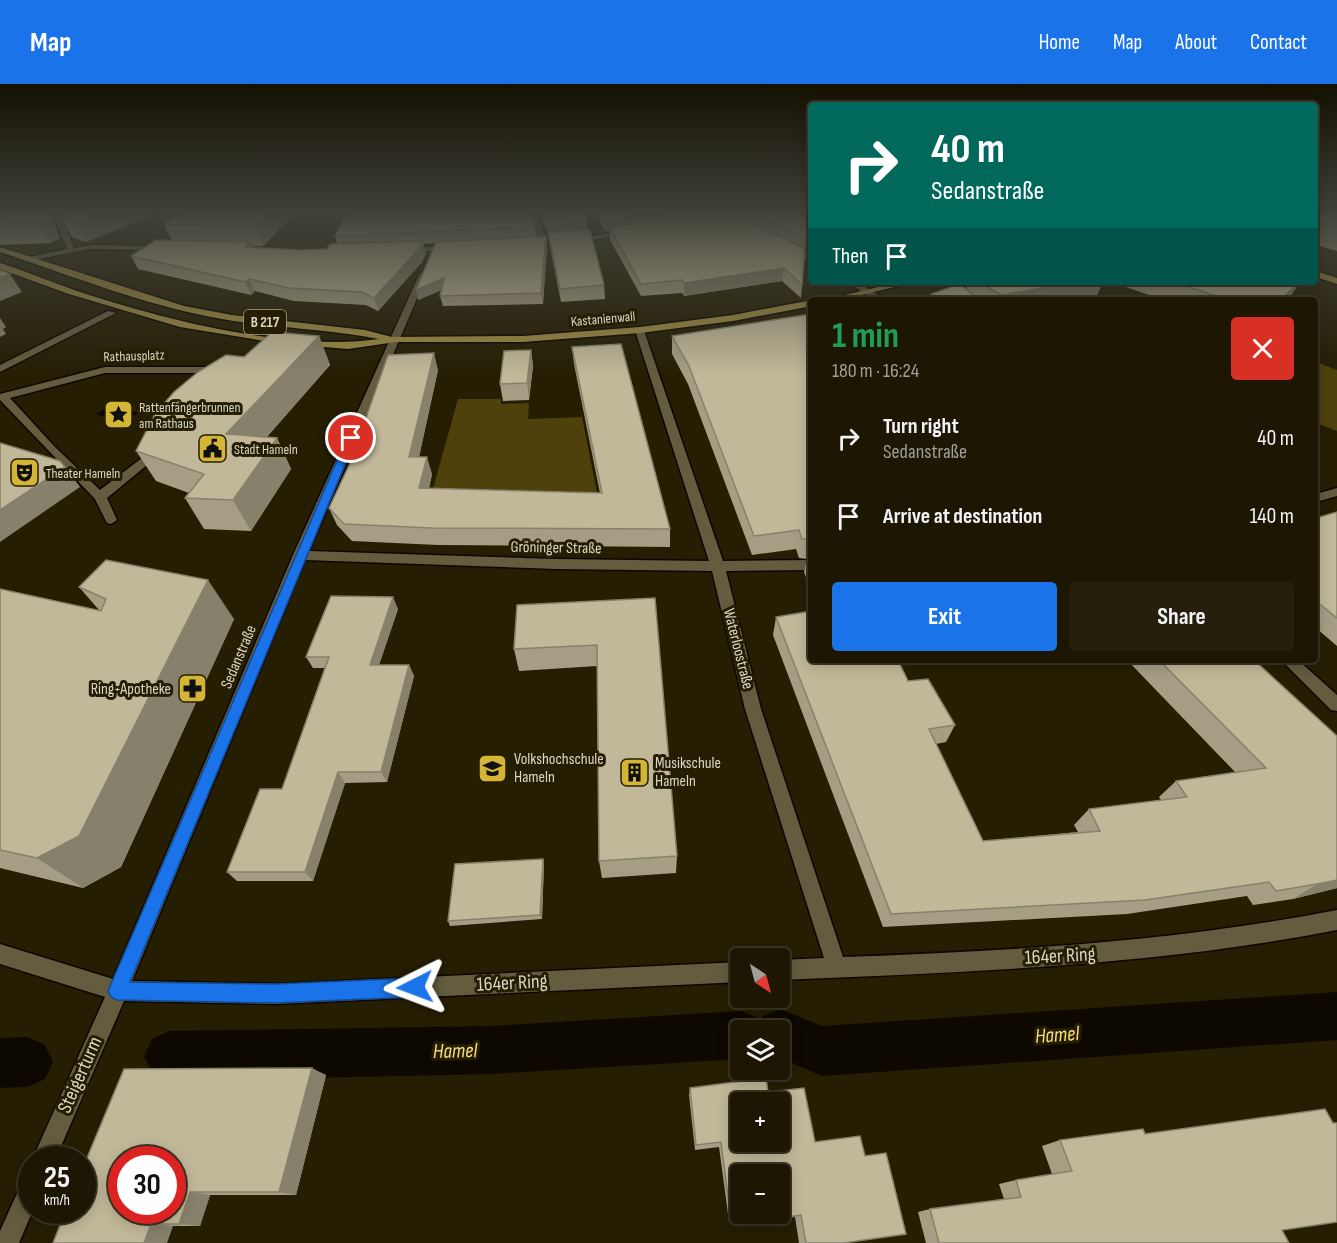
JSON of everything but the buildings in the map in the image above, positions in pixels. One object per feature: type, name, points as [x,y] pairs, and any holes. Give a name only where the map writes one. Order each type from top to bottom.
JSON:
[{"type":"main road","name":"Kastanienwall","points":[[3,267],[138,313],[211,330],[278,340],[348,346],[396,339],[523,339],[640,330],[733,318],[808,304]]},
{"type":"main road","name":"Kastanienwall","points":[[53,267],[92,282],[208,314],[271,323],[360,331],[396,339]]},
{"type":"main road","points":[[1318,275],[1337,282]]},
{"type":"main road","points":[[1318,279],[1337,282]]},
{"type":"main road","points":[[844,297],[898,285]]},
{"type":"street","name":"Sedanstraße","points":[[117,991],[300,555],[426,267]]},
{"type":"street","points":[[857,285],[877,297]]},
{"type":"street","points":[[0,369],[111,313]]},
{"type":"street","name":"Waterloostraße","points":[[640,330],[718,567],[753,709],[837,968]]},
{"type":"street","name":"Rathausplatz","points":[[111,520],[100,497],[1,397],[105,370],[233,369],[216,384]]},
{"type":"street","points":[[100,497],[159,451],[165,442]]},
{"type":"street","points":[[1318,497],[1337,492]]},
{"type":"street","name":"Gröninger Straße","points":[[300,555],[495,563],[718,567],[808,565]]},
{"type":"street","points":[[1291,663],[1337,705]]},
{"type":"street","name":"164er Ring","points":[[790,970],[1136,952],[1267,936],[1337,920]]},
{"type":"street","name":"164er Ring","points":[[0,954],[117,991],[275,994],[730,973]]},
{"type":"street","name":"Steigerturm","points":[[49,1146],[117,991]]},
{"type":"street","points":[[7,1243],[18,1218]]},
{"type":"shaded area","points":[[1318,363],[1337,370],[1337,431],[1318,424]]},
{"type":"shaded area","points":[[458,399],[501,399],[501,404],[529,403],[528,419],[582,417],[600,508],[429,503]]},
{"type":"shaded area","points":[[113,405],[138,413],[121,423],[96,414]]},
{"type":"waterway","name":"Hamel","points":[[790,1037],[822,1051],[1337,1016]]},
{"type":"waterway","name":"Hamel","points":[[169,1056],[490,1050],[730,1036]]},
{"type":"waterway","name":"Hamel","points":[[0,1063],[28,1062]]},
{"type":"place","name":"Rattenfängerbrunnen am Rathaus","points":[[118,415]]},
{"type":"place","name":"Stadt Hameln","points":[[213,449]]},
{"type":"place","name":"Theater Hameln","points":[[25,473]]},
{"type":"place","name":"Ring-Apotheke","points":[[192,689]]},
{"type":"place","name":"Volkshochschule Hameln","points":[[493,768]]},
{"type":"place","name":"Musikschule Hameln","points":[[634,772]]},
{"type":"route","points":[[351,438],[117,991],[275,994],[415,987]]}]
